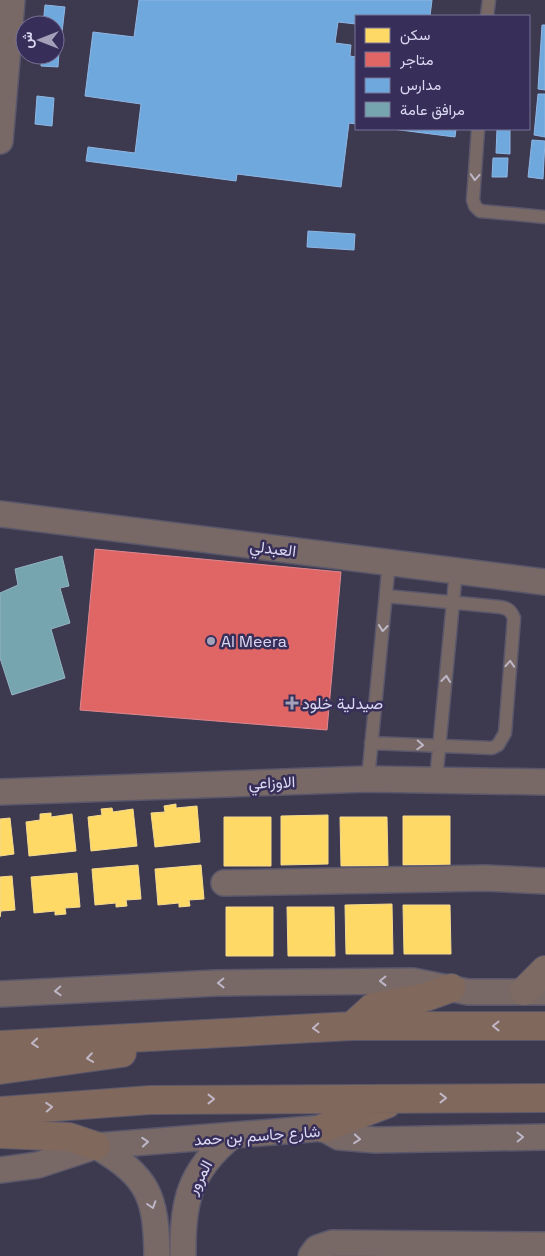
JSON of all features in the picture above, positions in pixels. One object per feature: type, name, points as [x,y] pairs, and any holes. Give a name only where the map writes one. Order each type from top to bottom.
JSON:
[{"type":"main road","points":[[352,1026],[372,1007],[423,998],[451,988]]},
{"type":"main road","points":[[0,1045],[352,1026],[545,1026]]},
{"type":"main road","points":[[0,1070],[115,1054],[206,1034]]},
{"type":"main road","points":[[323,1128],[405,1097]]},
{"type":"main road","name":"شارع جاسم بن حمد","points":[[0,1111],[150,1100],[405,1097],[545,1098]]},
{"type":"main road","points":[[0,1134],[69,1137],[96,1146]]},
{"type":"street","points":[[0,141],[7,12]]},
{"type":"street","name":"العبدلي","points":[[0,514],[545,582]]},
{"type":"street","name":"الاوزاعي","points":[[0,792],[368,778],[545,782]]},
{"type":"street","points":[[224,883],[486,878],[545,881]]},
{"type":"street","points":[[0,994],[216,983],[354,981],[413,981],[468,992],[535,992],[545,970]]},
{"type":"street","name":"شارع جاسم بن حمد","points":[[0,1170],[38,1165],[96,1146],[323,1128],[339,1137],[368,1140],[545,1137]]},
{"type":"street","name":"المرور","points":[[183,1256],[184,1218],[191,1186],[207,1159],[232,1136]]},
{"type":"street","points":[[96,1146],[121,1161],[142,1183],[154,1214],[157,1256]]},
{"type":"street","points":[[310,1256],[318,1248],[332,1243],[545,1245]]},
{"type":"lane","points":[[487,15],[489,0]]},
{"type":"lane","points":[[478,130],[473,200],[475,206],[480,210],[545,217]]},
{"type":"lane","points":[[368,778],[390,562]]},
{"type":"lane","points":[[436,780],[456,570]]},
{"type":"lane","points":[[372,743],[492,748],[498,745],[505,733],[514,618],[511,612],[506,608],[500,607],[386,596]]},
{"type":"building: سكن","points":[[176,804],[176,808],[197,806],[200,842],[155,847],[151,813],[165,812],[164,806]]},
{"type":"building: سكن","points":[[112,808],[113,812],[133,809],[137,846],[91,851],[88,817],[102,815],[101,809]]},
{"type":"building: سكن","points":[[51,813],[51,817],[72,814],[76,851],[29,856],[26,822],[40,820],[40,814]]},
{"type":"building: سكن","points":[[328,815],[328,864],[281,865],[281,816]]},
{"type":"building: سكن","points":[[403,816],[450,816],[450,865],[403,865]]},
{"type":"building: سكن","points":[[224,817],[271,817],[271,866],[224,866]]},
{"type":"building: سكن","points":[[340,817],[387,817],[388,866],[341,866]]},
{"type":"building: سكن","points":[[10,818],[14,854],[0,856],[0,819]]},
{"type":"building: سكن","points":[[138,865],[141,899],[126,900],[127,906],[116,907],[116,903],[95,905],[92,869]]},
{"type":"building: سكن","points":[[201,865],[204,899],[189,900],[190,906],[179,907],[179,903],[158,905],[155,869]]},
{"type":"building: سكن","points":[[77,873],[80,907],[65,908],[66,914],[55,915],[55,911],[34,913],[31,877]]},
{"type":"building: سكن","points":[[12,876],[15,910],[1,911],[0,917],[0,877]]},
{"type":"building: سكن","points":[[392,904],[393,954],[346,954],[345,905]]},
{"type":"building: سكن","points":[[403,905],[450,905],[451,954],[404,954]]},
{"type":"building: سكن","points":[[226,907],[273,907],[273,956],[226,956]]},
{"type":"building: سكن","points":[[287,907],[334,907],[335,956],[288,956]]},
{"type":"building: متاجر","name":"Al Meera","points":[[95,549],[341,572],[327,730],[80,710]]},
{"type":"building: مدارس","points":[[139,0],[432,0],[430,15],[355,15],[355,24],[338,22],[335,43],[351,45],[350,56],[355,57],[355,124],[349,123],[341,187],[237,174],[236,181],[86,161],[88,147],[135,153],[141,104],[85,96],[93,32],[134,37]]},
{"type":"building: مدارس","points":[[45,5],[65,7],[64,15],[44,15]]},
{"type":"building: مدارس","points":[[542,25],[545,25],[545,90],[538,89]]},
{"type":"building: مدارس","points":[[41,65],[58,65],[58,67]]},
{"type":"building: مدارس","points":[[538,94],[545,94],[545,137],[534,135]]},
{"type":"building: مدارس","points":[[37,96],[54,98],[52,126],[35,124]]},
{"type":"building: مدارس","points":[[400,130],[456,130],[455,137]]},
{"type":"building: مدارس","points":[[497,130],[510,130],[510,154],[496,153]]},
{"type":"building: مدارس","points":[[532,140],[545,141],[543,179],[528,177]]},
{"type":"building: مدارس","points":[[493,158],[508,158],[507,177],[492,177]]},
{"type":"building: مدارس","points":[[308,231],[355,234],[354,250],[307,247]]},
{"type":"building: مرافق عامة","points":[[62,556],[69,586],[60,588],[70,623],[51,629],[65,678],[12,695],[0,658],[0,593],[18,585],[15,569]]},
{"type":"place","name":"Al Meera","points":[[211,641]]},
{"type":"place","name":"صيدلية خلود","points":[[292,703]]}]
